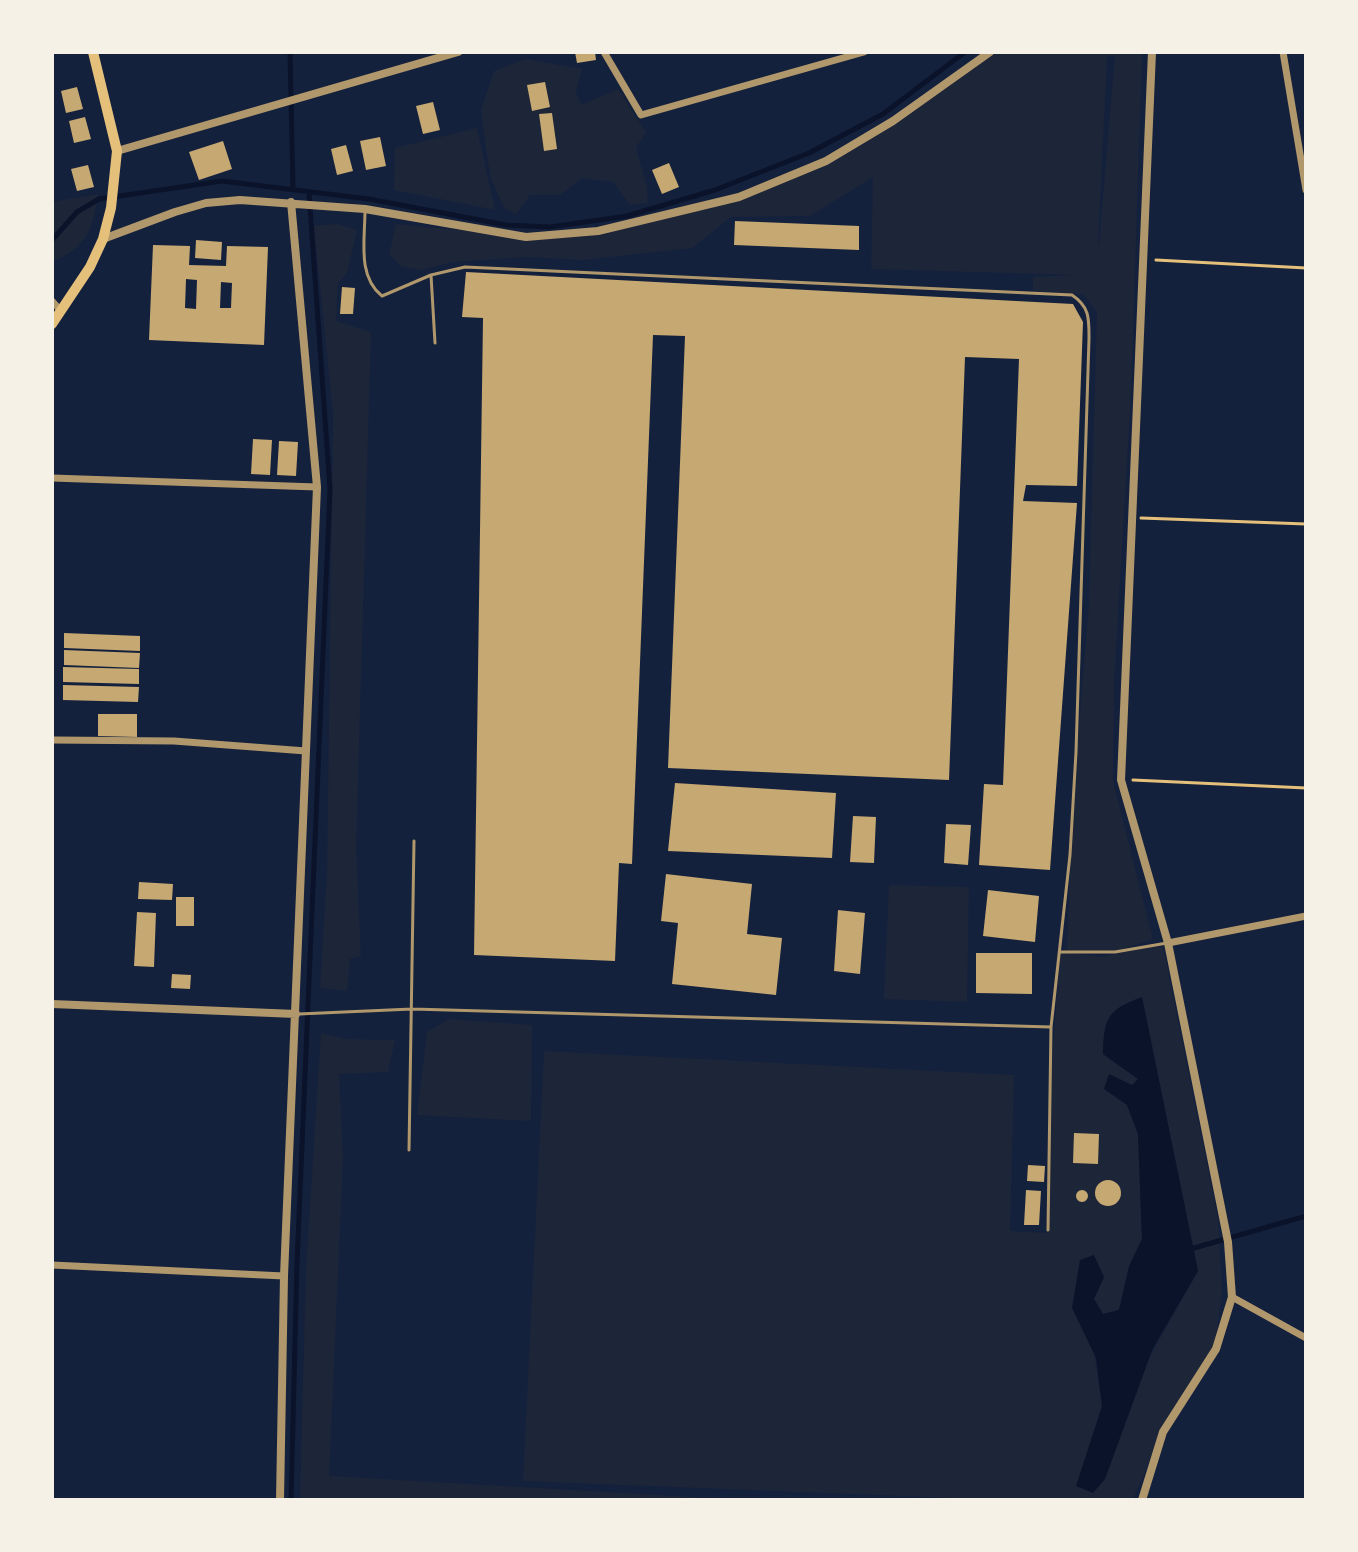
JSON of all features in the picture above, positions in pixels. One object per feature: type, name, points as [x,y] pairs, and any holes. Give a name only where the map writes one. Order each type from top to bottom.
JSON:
[{"type":"main road","points":[[52,324],[90,267],[103,239],[111,208],[117,151],[93,52]]},
{"type":"street","points":[[117,151],[458,52]]},
{"type":"street","points":[[604,52],[641,115],[864,52]]},
{"type":"street","points":[[103,239],[206,203],[291,202],[365,209],[526,237],[598,231],[739,197],[826,161],[893,121],[990,52]]},
{"type":"street","points":[[1142,1500],[1163,1432],[1216,1349],[1232,1297],[1228,1242],[1168,943],[1121,780],[1152,52]]},
{"type":"street","points":[[1283,52],[1306,190]]},
{"type":"street","points":[[280,1500],[284,1276],[317,487],[291,202]]},
{"type":"street","points":[[52,301],[61,311]]},
{"type":"street","points":[[52,478],[317,487]]},
{"type":"street","points":[[52,740],[174,741],[306,751]]},
{"type":"street","points":[[1168,943],[1306,916]]},
{"type":"street","points":[[52,1004],[296,1014]]},
{"type":"street","points":[[52,1265],[284,1276]]},
{"type":"street","points":[[1232,1297],[1306,1338]]},
{"type":"lane","points":[[365,209],[365,270],[370,286],[382,296],[431,275],[465,267],[481,267],[1072,295],[1084,303],[1089,314],[1089,339],[1076,752],[1051,1027],[1048,1230]]},
{"type":"lane","points":[[431,275],[435,343]]},
{"type":"lane","points":[[409,1150],[414,841]]},
{"type":"lane","points":[[1060,952],[1115,952],[1168,943]]},
{"type":"lane","points":[[296,1014],[412,1009],[1051,1027]]},
{"type":"path","points":[[1144,260],[1306,268]]},
{"type":"path","points":[[1133,518],[1306,524]]},
{"type":"path","points":[[1121,780],[1306,788]]},
{"type":"shaded area","points":[[993,52],[1142,52],[1131,394],[1114,682],[1113,781],[1153,939],[1115,952],[1070,953],[1101,957],[1153,946],[1163,947],[1218,1219],[1222,1293],[1214,1353],[1164,1427],[1133,1500],[1001,1500],[523,1481],[544,1051],[1014,1075],[1010,1231],[1047,1233],[1050,1087],[1060,952],[1067,952],[1073,799],[1089,603],[1097,312],[1083,294],[1033,294],[1033,277],[1077,275],[871,269],[873,177],[810,216],[731,217],[692,248],[583,260],[527,257],[452,262],[422,270],[402,267],[389,254],[396,224],[534,237],[626,224],[739,197],[826,161]],"holes":[[[1115,56],[1099,244],[1098,245],[1107,57]],[[1142,997],[1198,1271],[1077,1486],[1102,1406],[1080,1260],[1104,1277],[1094,1299],[1103,1314],[1119,1310],[1132,1260],[1142,1240],[1138,1134],[1127,1105],[1138,1079],[1103,1054],[1105,1032],[1115,1011]]]},
{"type":"shaded area","points":[[525,59],[582,69],[576,91],[581,105],[618,89],[646,132],[636,148],[647,186],[648,203],[630,205],[613,182],[582,178],[560,195],[530,195],[516,214],[504,208],[491,179],[481,110],[494,71]]},
{"type":"shaded area","points":[[477,128],[495,210],[394,190],[395,148]]},
{"type":"shaded area","points":[[98,194],[86,236],[73,251],[52,262],[52,202]]},
{"type":"shaded area","points":[[337,224],[357,230],[347,273],[338,283],[336,321],[371,332],[356,849],[361,956],[350,959],[347,991],[320,988],[327,874],[333,414],[314,226]]},
{"type":"shaded area","points":[[889,885],[969,887],[967,1002],[884,999]]},
{"type":"shaded area","points":[[1142,997],[1198,1271],[1153,1348],[1105,1479],[1093,1493],[1076,1486],[1102,1406],[1096,1358],[1072,1308],[1080,1260],[1094,1255],[1104,1277],[1094,1299],[1103,1314],[1119,1310],[1129,1266],[1142,1239],[1138,1134],[1127,1105],[1104,1089],[1109,1074],[1132,1085],[1138,1079],[1103,1054],[1110,1017],[1121,1006]]},
{"type":"shaded area","points":[[449,1019],[532,1025],[531,1121],[417,1115],[427,1032]]},
{"type":"shaded area","points":[[321,1033],[345,1039],[395,1040],[388,1072],[339,1074],[343,1158],[329,1476],[745,1500],[300,1500],[306,1270]]},
{"type":"building","points":[[575,52],[595,52],[596,60],[577,63]]},
{"type":"building","points":[[545,82],[550,107],[532,111],[527,85]]},
{"type":"building","points":[[77,87],[83,109],[66,113],[61,91]]},
{"type":"building","points":[[433,102],[440,130],[423,134],[416,106]]},
{"type":"building","points":[[552,113],[557,149],[544,151],[539,114]]},
{"type":"building","points":[[85,117],[91,139],[74,143],[69,121]]},
{"type":"building","points":[[380,137],[386,166],[366,170],[360,141]]},
{"type":"building","points":[[223,141],[232,169],[199,180],[189,152]]},
{"type":"building","points":[[346,145],[353,171],[337,175],[331,149]]},
{"type":"building","points":[[669,163],[679,187],[662,194],[652,170]]},
{"type":"building","points":[[88,165],[94,187],[77,191],[71,169]]},
{"type":"building","points":[[735,221],[859,226],[859,250],[734,245]]},
{"type":"building","points":[[196,240],[222,242],[221,260],[195,258]]},
{"type":"building","points":[[153,245],[190,246],[189,265],[226,266],[227,246],[268,247],[264,345],[149,340]],"holes":[[[186,279],[197,280],[196,309],[185,308]],[[221,282],[232,283],[231,308],[220,308]]]},
{"type":"building","points":[[466,272],[1073,304],[1083,322],[1077,486],[1026,485],[1023,501],[1077,503],[1050,870],[979,865],[984,784],[1003,785],[1019,359],[965,357],[949,780],[668,768],[685,336],[653,335],[632,864],[619,863],[615,961],[474,955],[483,318],[462,317]]},
{"type":"building","points":[[342,287],[355,288],[353,314],[340,314]]},
{"type":"building","points":[[253,439],[272,440],[270,475],[251,474]]},
{"type":"building","points":[[279,441],[298,442],[296,476],[277,475]]},
{"type":"building","points":[[64,633],[140,636],[140,651],[64,648]]},
{"type":"building","points":[[64,650],[140,653],[139,668],[64,665]]},
{"type":"building","points":[[63,667],[139,669],[139,684],[63,682]]},
{"type":"building","points":[[63,685],[139,687],[138,702],[63,700]]},
{"type":"building","points":[[98,714],[137,714],[137,737],[98,736]]},
{"type":"building","points":[[675,783],[836,793],[832,858],[668,851]]},
{"type":"building","points":[[853,816],[876,817],[874,863],[850,862]]},
{"type":"building","points":[[946,824],[971,825],[968,865],[944,863]]},
{"type":"building","points":[[666,874],[752,884],[747,934],[782,938],[776,995],[672,984],[678,923],[661,921]]},
{"type":"building","points":[[139,882],[173,884],[172,900],[138,899]]},
{"type":"building","points":[[988,890],[1039,896],[1035,942],[983,936]]},
{"type":"building","points":[[176,897],[194,897],[194,926],[176,926]]},
{"type":"building","points":[[838,910],[865,913],[860,974],[834,971]]},
{"type":"building","points":[[137,912],[156,913],[154,967],[134,966]]},
{"type":"building","points":[[976,953],[1032,953],[1032,994],[976,993]]},
{"type":"building","points":[[172,974],[191,975],[190,989],[171,988]]},
{"type":"building","points":[[1074,1133],[1099,1134],[1098,1164],[1073,1163]]},
{"type":"building","points":[[1028,1165],[1045,1166],[1044,1182],[1027,1181]]},
{"type":"building","points":[[1108,1180],[1117,1184],[1121,1193],[1117,1202],[1108,1206],[1099,1202],[1095,1193],[1099,1184]]},
{"type":"building","points":[[1026,1190],[1041,1191],[1039,1225],[1024,1225]]},
{"type":"building","points":[[1082,1190],[1088,1196],[1082,1202],[1076,1196]]},
{"type":"waterway","points":[[290,52],[293,189]]},
{"type":"waterway","points":[[52,240],[77,212],[99,199],[222,181],[369,199],[506,225],[550,227],[627,216],[715,190],[809,153],[883,114],[965,52]]},
{"type":"waterway","points":[[291,1500],[297,1263],[330,489],[309,193]]},
{"type":"waterway","points":[[1187,1250],[1306,1216]]}]
